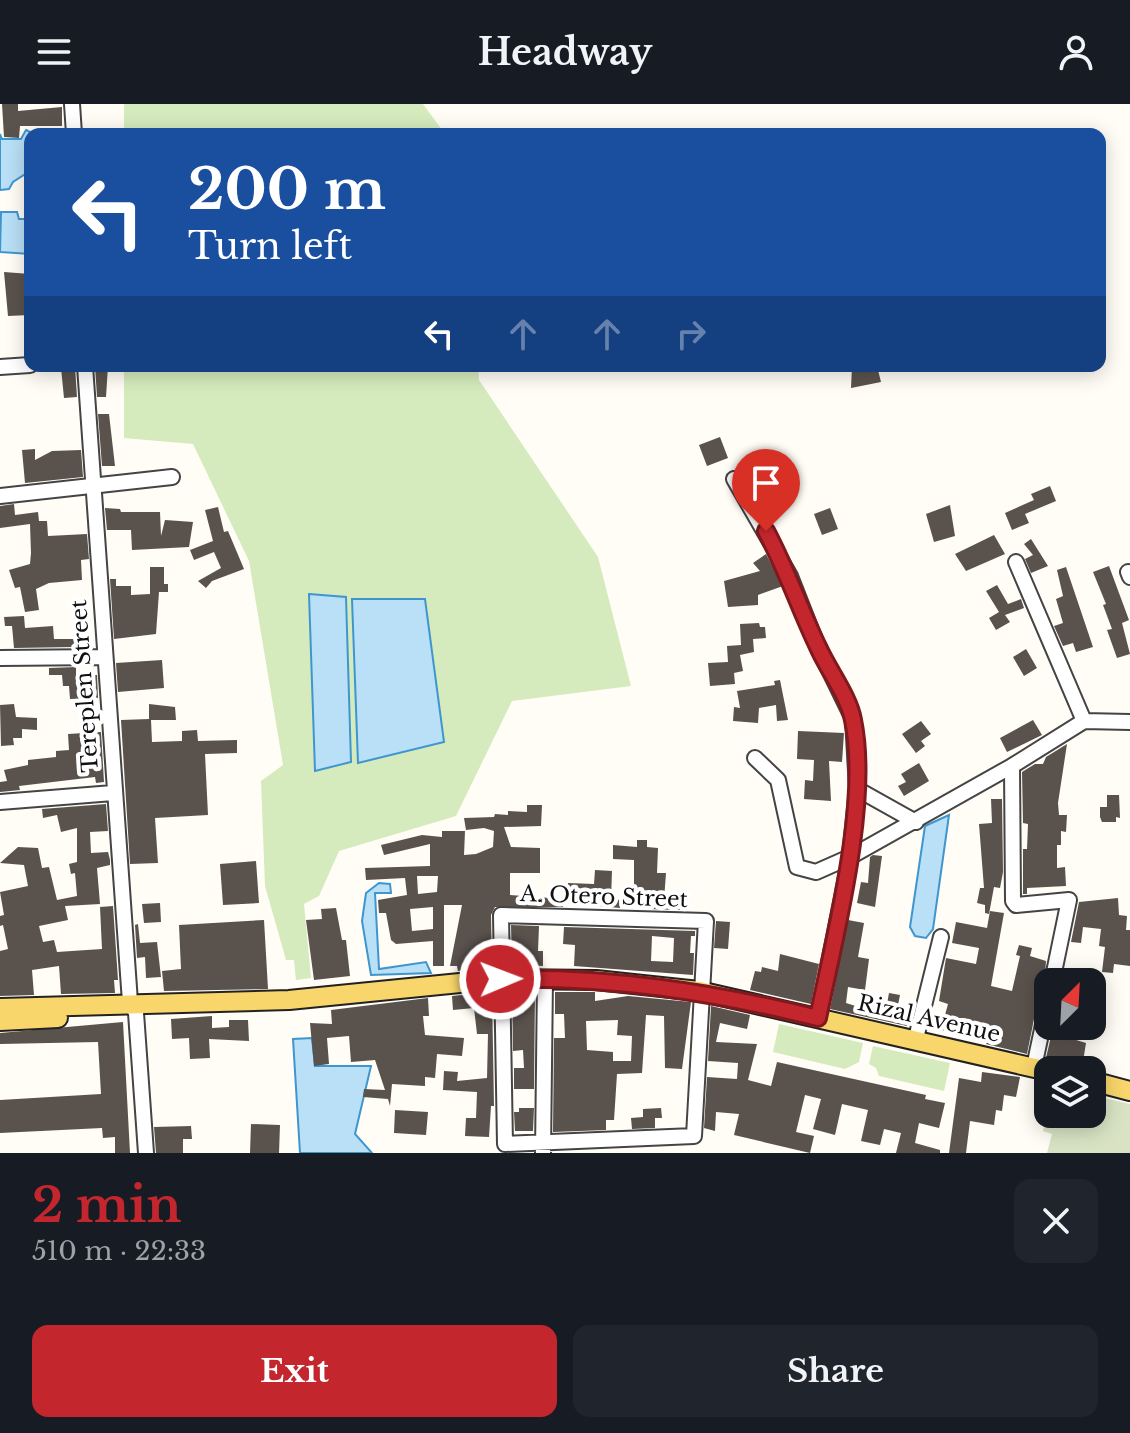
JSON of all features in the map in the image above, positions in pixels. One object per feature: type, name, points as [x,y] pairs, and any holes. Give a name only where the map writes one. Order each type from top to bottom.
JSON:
[{"type":"main road","name":"Rizal Avenue","points":[[136,1007],[322,998],[500,979],[545,978],[699,991],[1034,1067]]},
{"type":"main road","points":[[0,1008],[136,1007]]},
{"type":"main road","points":[[0,1021],[136,1007]]},
{"type":"main road","points":[[1106,1085],[1130,1091]]},
{"type":"street","points":[[72,104],[74,128]]},
{"type":"street","points":[[0,367],[24,365]]},
{"type":"street","name":"Tereplen Street","points":[[85,372],[113,793],[136,1007],[146,1153]]},
{"type":"street","points":[[0,496],[172,477]]},
{"type":"street","points":[[734,479],[790,576],[817,645],[853,719],[857,789],[850,857],[818,1018]]},
{"type":"street","points":[[1016,562],[1084,721]]},
{"type":"street","points":[[0,658],[104,657]]},
{"type":"street","points":[[755,758],[778,780],[797,867],[816,872],[916,822],[1084,721],[1130,722]]},
{"type":"street","points":[[1012,766],[1013,901],[1016,905],[1069,900],[1055,968]]},
{"type":"street","points":[[857,789],[916,822]]},
{"type":"street","points":[[0,802],[113,793]]},
{"type":"street","name":"A. Otero Street","points":[[500,979],[501,915],[706,921],[699,991]]},
{"type":"street","points":[[916,1038],[941,937]]},
{"type":"street","points":[[544,1147],[545,978]]},
{"type":"street","points":[[500,979],[505,1144],[544,1147],[694,1136],[699,991]]},
{"type":"green space","points":[[124,104],[423,104],[441,128],[124,128]]},
{"type":"green space","points":[[124,372],[478,372],[479,380],[598,557],[631,686],[512,701],[456,816],[339,851],[319,896],[304,904],[311,978],[296,980],[294,960],[286,960],[265,886],[261,781],[283,765],[249,561],[193,444],[124,438]],"holes":[[[309,595],[346,598],[351,762],[315,770]]]},
{"type":"green space","points":[[779,1024],[863,1043],[859,1062],[845,1069],[773,1052]]},
{"type":"green space","points":[[873,1046],[950,1063],[944,1091],[879,1076],[876,1068],[869,1064]]},
{"type":"green space","points":[[1106,1098],[1130,1104],[1130,1153],[1047,1153],[1052,1134],[1043,1131],[1044,1128],[1106,1128]]},
{"type":"water","points":[[0,134],[2,139],[21,139],[24,134],[24,175],[9,189],[0,190]]},
{"type":"water","points":[[1,212],[17,212],[19,219],[24,219],[24,254],[0,252]]},
{"type":"water","points":[[309,594],[346,597],[351,762],[315,771]]},
{"type":"water","points":[[352,599],[425,599],[444,742],[358,763]]},
{"type":"water","points":[[949,815],[933,929],[926,938],[915,936],[910,927],[925,826]]},
{"type":"water","points":[[379,883],[390,884],[391,893],[375,893],[379,969],[426,962],[431,973],[371,975],[362,921],[366,893]]},
{"type":"water","points":[[312,1038],[315,1066],[371,1066],[355,1134],[372,1153],[300,1153],[293,1039]]},
{"type":"building","points":[[2,104],[18,104],[18,111],[62,107],[62,126],[20,126],[19,138],[4,137]]},
{"type":"building","points":[[4,272],[24,274],[24,315],[8,316]]},
{"type":"building","points":[[61,372],[75,372],[77,397],[64,398]]},
{"type":"building","points":[[95,372],[108,372],[106,397],[97,397]]},
{"type":"building","points":[[852,372],[878,372],[881,382],[851,388]]},
{"type":"building","points":[[98,414],[109,414],[115,466],[102,466]]},
{"type":"building","points":[[720,437],[728,458],[707,466],[699,445]]},
{"type":"building","points":[[35,449],[35,460],[52,451],[81,450],[83,477],[25,483],[22,450]]},
{"type":"building","points":[[1050,486],[1056,501],[1025,514],[1029,523],[1012,530],[1005,513],[1034,500],[1031,494]]},
{"type":"building","points":[[14,504],[15,515],[38,512],[39,521],[47,521],[48,536],[87,534],[89,559],[81,560],[82,580],[49,583],[36,589],[39,610],[25,612],[20,587],[15,588],[9,570],[30,564],[31,553],[30,524],[0,528],[0,506]]},
{"type":"building","points":[[950,505],[955,536],[934,542],[926,514]]},
{"type":"building","points":[[218,507],[224,532],[228,531],[244,569],[212,581],[206,588],[198,581],[221,568],[214,552],[194,560],[190,550],[213,541],[205,510]]},
{"type":"building","points":[[105,508],[120,509],[121,512],[160,512],[161,536],[165,520],[193,522],[189,547],[132,550],[131,530],[107,530]]},
{"type":"building","points":[[830,508],[838,529],[822,535],[814,514]]},
{"type":"building","points":[[994,535],[1005,554],[966,571],[955,554]]},
{"type":"building","points":[[1031,539],[1048,566],[1031,573],[1025,559],[1033,555],[1024,544]]},
{"type":"building","points":[[766,554],[783,586],[758,595],[758,605],[728,607],[724,581],[760,571],[753,563]]},
{"type":"building","points":[[1109,566],[1129,620],[1122,623],[1130,654],[1117,658],[1107,630],[1112,629],[1103,605],[1106,604],[1093,572]]},
{"type":"building","points":[[150,567],[164,567],[164,584],[168,584],[168,592],[159,592],[156,634],[114,639],[110,579],[116,579],[116,586],[131,586],[131,595],[150,594]]},
{"type":"building","points":[[1066,567],[1093,647],[1076,652],[1073,643],[1063,646],[1054,626],[1063,623],[1056,599],[1063,596],[1057,570]]},
{"type":"building","points":[[997,585],[1008,604],[1021,599],[1024,608],[1005,615],[1010,622],[996,630],[989,618],[999,612],[986,591]]},
{"type":"building","points":[[24,616],[25,628],[53,626],[54,639],[75,639],[75,647],[14,648],[12,626],[5,626],[4,617]]},
{"type":"building","points":[[759,623],[760,627],[765,627],[766,638],[753,639],[754,652],[740,655],[743,671],[734,673],[735,684],[710,686],[708,663],[728,662],[727,646],[741,645],[740,624]]},
{"type":"building","points":[[1026,649],[1037,668],[1024,676],[1013,657]]},
{"type":"building","points":[[162,660],[164,688],[118,692],[116,663]]},
{"type":"building","points":[[76,667],[76,675],[97,675],[98,698],[70,699],[69,686],[63,686],[62,675],[49,675],[49,668]]},
{"type":"building","points":[[780,680],[788,720],[777,721],[776,705],[759,708],[758,723],[733,721],[734,707],[740,708],[737,691],[775,685],[774,681]]},
{"type":"building","points":[[14,704],[16,717],[37,718],[37,730],[22,729],[22,738],[13,738],[14,745],[1,746],[0,705]]},
{"type":"building","points":[[149,704],[175,707],[176,720],[151,720],[152,742],[182,741],[182,731],[197,730],[198,741],[237,740],[237,753],[205,754],[208,815],[155,818],[158,863],[130,864],[121,720],[149,719]]},
{"type":"building","points":[[1033,720],[1042,735],[1007,752],[1000,738]]},
{"type":"building","points":[[921,721],[931,734],[921,741],[925,746],[916,753],[902,734]]},
{"type":"building","points":[[798,731],[844,733],[842,762],[829,761],[831,801],[804,799],[805,780],[813,781],[814,760],[797,759]]},
{"type":"building","points":[[101,732],[104,782],[96,783],[95,777],[19,786],[20,790],[0,792],[0,782],[7,781],[4,770],[28,765],[28,760],[56,757],[56,751],[69,750],[68,734]]},
{"type":"building","points":[[1067,744],[1058,803],[1059,815],[1067,815],[1066,832],[1061,831],[1061,845],[1057,845],[1057,868],[1065,867],[1066,886],[1027,888],[1027,894],[1023,894],[1023,849],[1027,849],[1028,824],[1023,823],[1022,772],[1035,764],[1043,764],[1046,757]]},
{"type":"building","points":[[919,763],[929,781],[904,796],[898,786],[906,782],[901,774]]},
{"type":"building","points":[[1107,795],[1119,795],[1120,818],[1116,817],[1116,822],[1102,822],[1100,817],[1100,807],[1107,807]]},
{"type":"building","points":[[991,799],[1002,799],[1003,872],[1000,888],[994,887],[989,914],[985,913],[985,905],[977,903],[980,888],[984,888],[979,824],[992,823]]},
{"type":"building","points":[[106,804],[108,831],[90,832],[91,853],[108,852],[110,860],[110,865],[97,868],[100,904],[65,906],[68,920],[39,926],[43,942],[54,940],[57,952],[102,949],[100,907],[113,906],[118,980],[114,980],[115,993],[61,994],[59,966],[32,970],[34,995],[0,996],[0,951],[8,949],[3,925],[0,926],[0,916],[4,915],[0,892],[28,886],[24,865],[0,863],[18,847],[38,848],[42,868],[49,867],[57,900],[77,896],[75,873],[71,874],[69,864],[77,862],[77,828],[61,832],[57,815],[43,818],[42,809]]},
{"type":"building","points":[[527,805],[542,805],[541,826],[504,827],[511,847],[540,848],[540,873],[510,873],[510,895],[563,899],[563,907],[495,907],[491,915],[492,968],[458,971],[457,966],[450,966],[462,905],[444,905],[444,966],[433,966],[433,941],[396,944],[391,940],[386,913],[379,913],[378,900],[407,895],[405,878],[366,880],[365,868],[430,866],[430,844],[384,855],[381,845],[422,835],[442,837],[442,831],[465,831],[464,855],[476,854],[493,847],[494,831],[484,828],[466,830],[464,818],[508,815],[508,811],[527,812]],"holes":[[[417,876],[438,876],[437,892],[418,894]],[[433,907],[433,929],[412,931],[410,909]]]},
{"type":"building","points":[[637,840],[647,840],[647,847],[658,848],[657,873],[666,873],[664,900],[681,900],[680,910],[647,909],[647,905],[634,905],[634,860],[613,859],[613,845],[637,847]]},
{"type":"building","points":[[882,856],[875,907],[857,903],[861,882],[868,883],[870,857]]},
{"type":"building","points":[[256,861],[259,903],[223,905],[220,864]]},
{"type":"building","points":[[595,870],[612,871],[611,899],[620,900],[620,908],[567,903],[568,883],[594,884]]},
{"type":"building","points":[[1118,898],[1119,915],[1127,916],[1126,930],[1130,930],[1130,966],[1114,964],[1113,973],[1106,972],[1106,968],[1102,968],[1105,947],[1099,946],[1101,929],[1083,927],[1081,943],[1071,942],[1079,902]]},
{"type":"building","points":[[160,903],[161,922],[144,923],[142,904]]},
{"type":"building","points":[[336,908],[342,940],[346,940],[350,976],[314,980],[306,920],[322,919],[321,909]]},
{"type":"building","points":[[990,911],[1004,913],[991,986],[1012,991],[1020,956],[1016,955],[1019,945],[1032,948],[1030,956],[1046,961],[1045,968],[1034,968],[1034,1019],[1027,1054],[986,1044],[988,1038],[941,1030],[948,1004],[939,1001],[946,958],[976,964],[979,948],[952,943],[956,922],[987,928]]},
{"type":"building","points":[[264,920],[268,989],[164,991],[162,971],[181,969],[179,925]]},
{"type":"building","points":[[848,920],[864,923],[858,957],[869,959],[865,990],[848,987],[846,1003],[862,1008],[864,998],[887,1004],[889,993],[900,995],[897,1010],[910,1012],[907,1026],[830,1009]]},
{"type":"building","points":[[716,921],[730,922],[728,949],[714,948]]},
{"type":"building","points":[[138,924],[140,943],[157,942],[161,977],[146,978],[145,957],[137,958],[135,925]]},
{"type":"building","points":[[511,925],[539,926],[538,951],[543,951],[543,966],[512,964]]},
{"type":"building","points":[[564,927],[695,931],[695,936],[691,936],[690,953],[694,953],[693,975],[574,966],[575,945],[563,944]],"holes":[[[652,936],[674,938],[673,962],[651,961]]]},
{"type":"building","points":[[780,954],[819,964],[811,1004],[750,990],[755,971],[761,972],[762,967],[778,971]]},
{"type":"building","points":[[512,991],[535,991],[534,1089],[514,1089],[514,1068],[524,1068],[523,1050],[513,1051]]},
{"type":"building","points":[[492,992],[494,1106],[491,1106],[489,1137],[465,1136],[466,1118],[476,1118],[477,1092],[443,1090],[444,1071],[458,1072],[457,1081],[487,1078],[488,1034],[477,1034],[474,1008],[453,1010],[452,996]]},
{"type":"building","points":[[555,992],[595,992],[595,1001],[628,996],[691,1002],[682,1069],[665,1068],[664,1016],[646,1015],[642,1073],[617,1074],[614,1120],[606,1120],[606,1130],[553,1132],[554,1038],[565,1038],[564,1014],[555,1014]],"holes":[[[618,1020],[617,1035],[632,1036],[631,1061],[613,1061],[613,1052],[587,1050],[586,1021]]]},
{"type":"building","points":[[428,998],[429,1016],[423,1016],[425,1035],[464,1038],[462,1056],[437,1054],[435,1078],[425,1077],[425,1086],[392,1084],[390,1106],[388,1099],[363,1097],[364,1089],[385,1090],[375,1060],[351,1062],[349,1036],[327,1038],[329,1064],[314,1066],[310,1023],[332,1024],[331,1010]]},
{"type":"building","points":[[711,1006],[750,1015],[747,1029],[720,1023],[716,1042],[757,1044],[748,1080],[771,1086],[777,1062],[926,1095],[925,1099],[945,1103],[939,1128],[919,1123],[915,1143],[940,1150],[940,1153],[896,1153],[901,1133],[884,1129],[880,1145],[861,1141],[868,1110],[842,1104],[835,1135],[813,1129],[821,1099],[805,1095],[796,1132],[814,1136],[810,1153],[734,1135],[739,1114],[716,1112],[715,1131],[704,1128],[707,1077],[737,1079],[738,1063],[708,1061]]},
{"type":"building","points":[[212,1016],[212,1028],[229,1027],[229,1020],[248,1020],[249,1041],[209,1039],[210,1058],[190,1059],[189,1038],[172,1039],[171,1019]]},
{"type":"building","points":[[123,1022],[130,1153],[115,1153],[115,1137],[103,1138],[102,1128],[0,1133],[0,1100],[101,1094],[98,1042],[0,1044],[0,1033]]},
{"type":"building","points":[[1050,1040],[1086,1043],[1084,1056],[1046,1056]]},
{"type":"building","points":[[982,1072],[1020,1077],[1016,1097],[1004,1095],[1002,1111],[996,1110],[994,1125],[970,1121],[966,1153],[949,1153],[959,1078],[981,1082]]},
{"type":"building","points":[[519,1108],[534,1108],[533,1131],[515,1131],[514,1112],[519,1112]]},
{"type":"building","points":[[661,1108],[662,1118],[655,1118],[655,1128],[632,1129],[631,1118],[643,1117],[643,1109]]},
{"type":"building","points":[[395,1110],[428,1112],[426,1135],[394,1133]]},
{"type":"building","points":[[251,1124],[280,1125],[279,1153],[250,1153]]},
{"type":"building","points":[[191,1126],[192,1139],[183,1139],[183,1153],[156,1153],[154,1127]]},
{"type":"route","points":[[500,979],[596,980],[664,986],[818,1018],[850,857],[857,789],[853,719],[817,645],[790,576],[766,531]]}]
